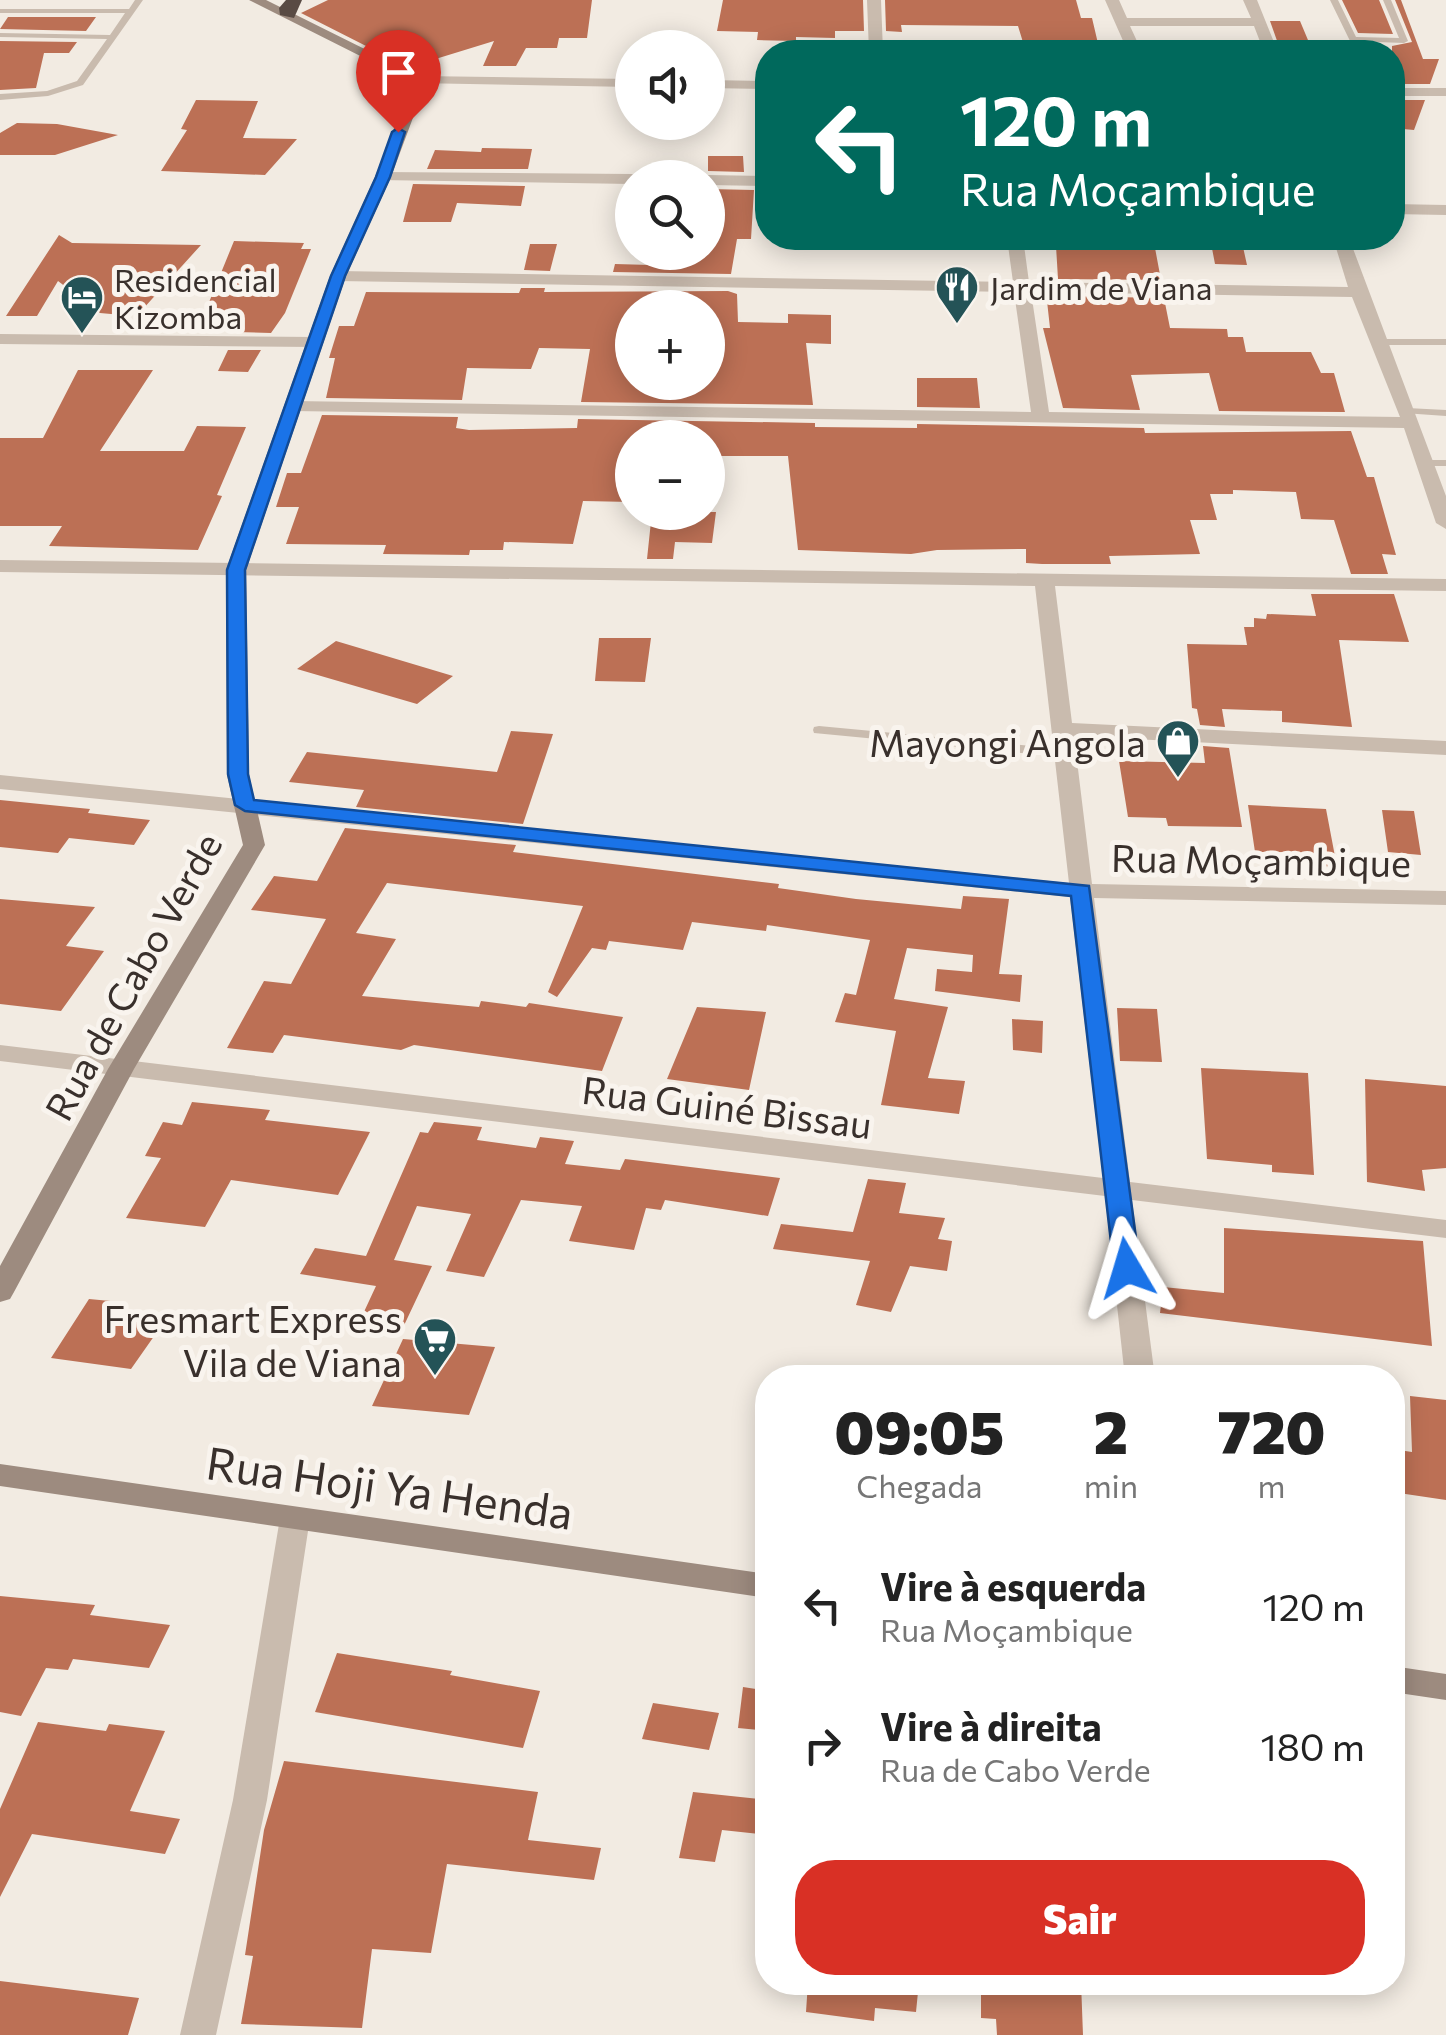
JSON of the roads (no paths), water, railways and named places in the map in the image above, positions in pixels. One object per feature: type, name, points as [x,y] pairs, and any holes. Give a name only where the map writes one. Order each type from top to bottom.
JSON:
[{"type":"main road","points":[[256,0],[291,7],[420,80]]},
{"type":"main road","name":"Rua de Cabo Verde","points":[[0,1292],[120,1068],[254,846],[238,774],[236,570],[338,276],[383,177],[420,80]]},
{"type":"main road","name":"Rua Hoji Ya Henda","points":[[0,1475],[755,1584]]},
{"type":"main road","points":[[1405,1681],[1446,1687]]},
{"type":"street","points":[[874,0],[876,40]]},
{"type":"street","points":[[1112,0],[1130,40]]},
{"type":"street","points":[[1250,0],[1266,40]]},
{"type":"street","points":[[1122,22],[1259,22]]},
{"type":"street","points":[[420,80],[615,83]]},
{"type":"street","points":[[725,84],[755,85]]},
{"type":"street","points":[[1405,92],[1446,92]]},
{"type":"street","points":[[383,177],[615,180]]},
{"type":"street","points":[[725,180],[755,181]]},
{"type":"street","points":[[1405,209],[1446,210]]},
{"type":"street","points":[[1017,250],[1040,415]]},
{"type":"street","points":[[1345,250],[1446,523]]},
{"type":"street","points":[[338,276],[1358,292]]},
{"type":"street","points":[[0,339],[315,342]]},
{"type":"street","points":[[293,406],[1408,417]]},
{"type":"street","points":[[0,566],[1446,584]]},
{"type":"street","points":[[1044,581],[1138,1365]]},
{"type":"street","points":[[1063,741],[1446,748]]},
{"type":"street","name":"Rua Moçambique","points":[[0,782],[1081,890],[1446,898]]},
{"type":"street","name":"Rua Guiné Bissau","points":[[0,1053],[1446,1229]]},
{"type":"street","points":[[198,2035],[250,1800],[295,1518]]},
{"type":"lane","points":[[0,97],[48,93],[80,83],[139,0]]},
{"type":"lane","points":[[1334,0],[1353,39],[1378,40]]},
{"type":"lane","points":[[1387,0],[1404,40]]},
{"type":"lane","points":[[0,12],[131,12]]},
{"type":"lane","points":[[0,35],[112,37]]},
{"type":"lane","points":[[1378,342],[1446,342]]},
{"type":"lane","points":[[1408,417],[1446,412]]},
{"type":"lane","points":[[1423,463],[1446,463]]},
{"type":"lane","points":[[819,730],[1063,741]]},
{"type":"place","name":"Jardim de Viana","points":[[957,325]]},
{"type":"place","name":"Residencial Kizomba","points":[[82,335]]},
{"type":"place","name":"Mayongi Angola","points":[[1178,779]]},
{"type":"place","name":"Fresmart Express Vila de Viana","points":[[435,1377]]}]
